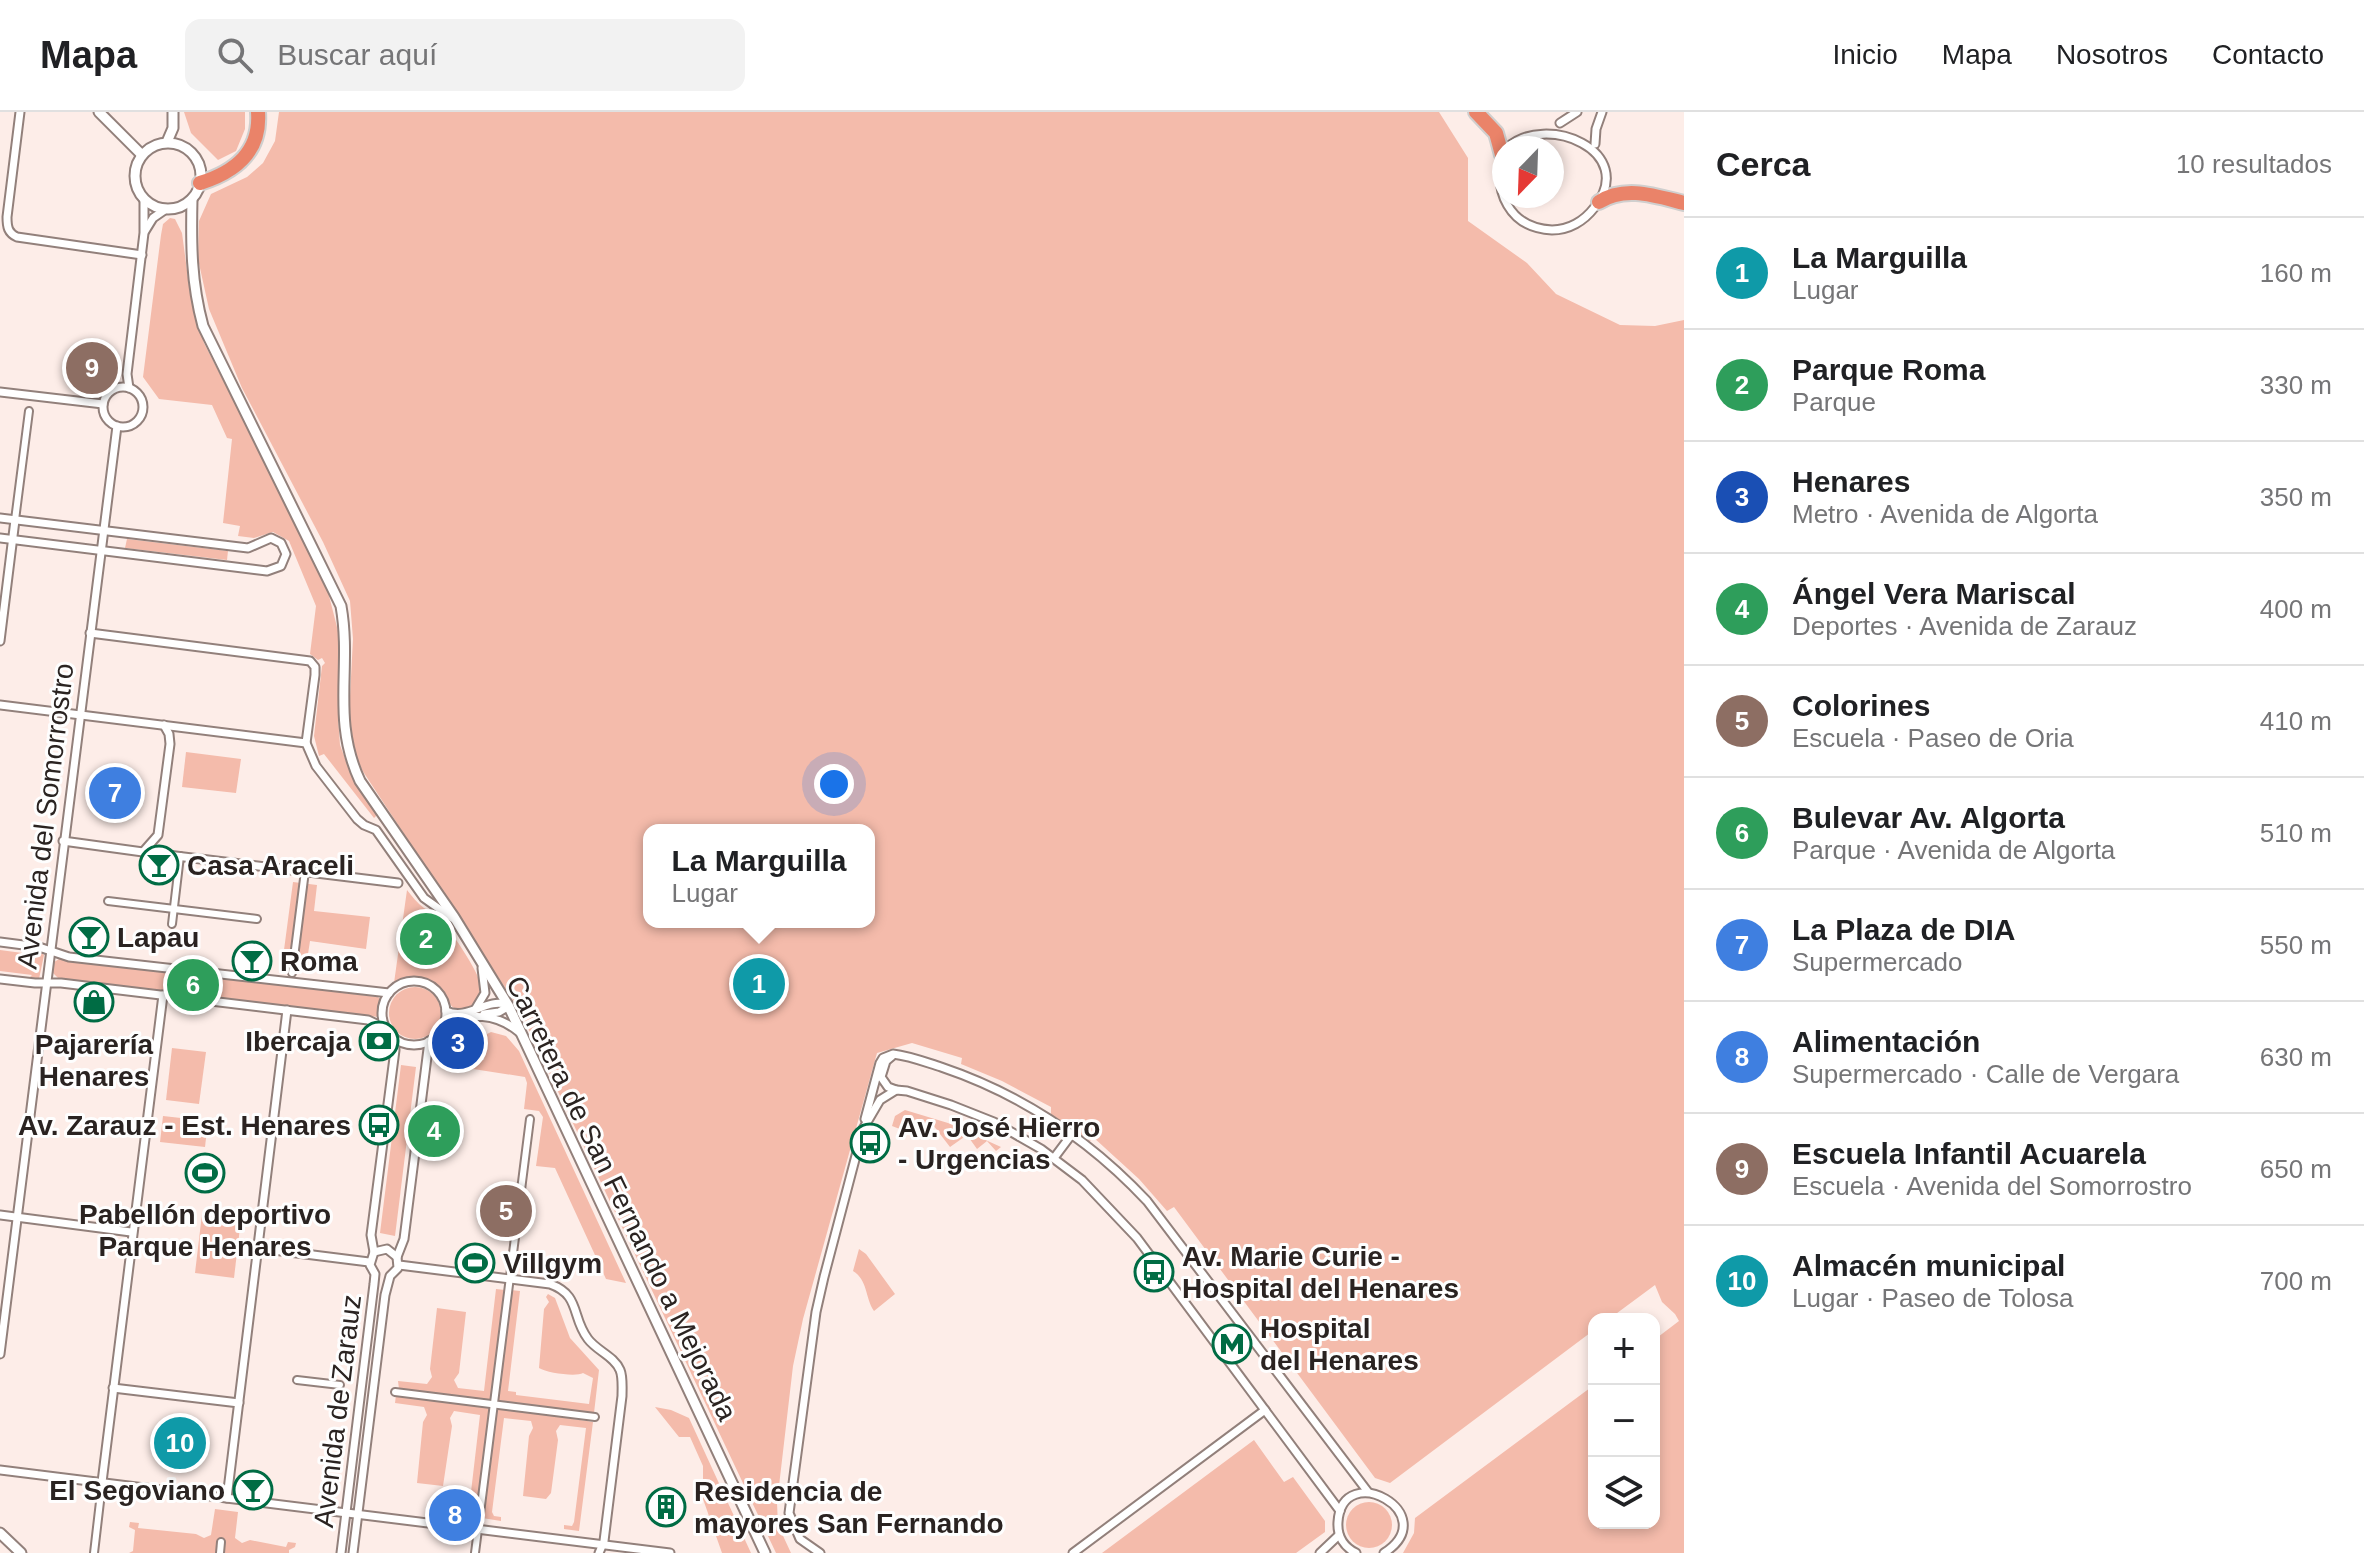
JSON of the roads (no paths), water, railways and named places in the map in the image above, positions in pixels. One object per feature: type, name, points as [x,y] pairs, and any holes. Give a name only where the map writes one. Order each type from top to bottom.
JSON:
[{"type":"highway","points":[[200,183],[236,168],[249,154],[256,139],[258,112]]},
{"type":"highway","points":[[1476,112],[1497,136]]},
{"type":"highway","points":[[1599,202],[1608,196],[1632,192],[1684,203]]},
{"type":"street","points":[[20,112],[7,217],[11,234],[142,255]]},
{"type":"street","points":[[99,112],[142,155]]},
{"type":"street","points":[[1560,123],[1577,112]]},
{"type":"street","points":[[1595,144],[1601,114]]},
{"type":"street","points":[[144,233],[153,218],[192,199],[200,183],[199,164],[184,147],[174,115]]},
{"type":"street","points":[[167,142],[172,136],[174,115]]},
{"type":"street","points":[[1546,123],[1574,127]]},
{"type":"street","points":[[1517,136],[1532,126]]},
{"type":"street","points":[[1509,208],[1520,220],[1536,228],[1554,230],[1572,226],[1588,217],[1605,188],[1606,172],[1603,157],[1586,134]]},
{"type":"street","points":[[169,209],[155,206],[144,199],[137,189],[136,166],[142,155],[158,144],[167,142],[184,147]]},
{"type":"street","points":[[125,387],[142,255],[144,199]]},
{"type":"street","name":"Carretera de San Fernando a Mejorada","points":[[190,256],[192,199]]},
{"type":"street","name":"Carretera de San Fernando a Mejorada","points":[[169,209],[183,220],[199,310],[213,349],[341,606],[343,722],[348,751],[360,781],[457,922],[525,1037],[765,1553]]},
{"type":"street","points":[[125,387],[141,397],[142,414],[129,426],[117,426],[106,417],[103,404],[110,392],[125,387]]},
{"type":"street","points":[[0,392],[103,404]]},
{"type":"street","points":[[0,641],[29,411]]},
{"type":"street","name":"Avenida del Somorrostro","points":[[0,1354],[117,426]]},
{"type":"street","points":[[0,518],[248,548],[271,538],[281,543],[285,558],[278,568],[267,571],[0,538]]},
{"type":"street","points":[[90,633],[310,661],[315,667],[315,675],[306,743],[316,766],[357,819],[376,830],[424,898],[457,922]]},
{"type":"street","points":[[0,705],[306,743]]},
{"type":"street","points":[[143,852],[158,835],[170,744],[164,725]]},
{"type":"street","points":[[63,841],[398,883]]},
{"type":"street","points":[[172,924],[180,856]]},
{"type":"street","points":[[292,973],[305,871]]},
{"type":"street","points":[[108,901],[257,919]]},
{"type":"street","points":[[0,942],[50,950],[69,957],[389,993]]},
{"type":"street","points":[[473,1014],[483,999],[486,987],[477,955]]},
{"type":"street","points":[[0,979],[368,1020],[411,1045],[429,1041],[443,1027],[473,1014],[499,1019],[525,1037]]},
{"type":"street","points":[[387,1029],[382,1008],[389,993],[404,982],[424,982],[440,993],[446,1011],[443,1027]]},
{"type":"street","points":[[102,1482],[163,995]]},
{"type":"street","points":[[446,1011],[457,1015],[473,1014],[505,1010],[508,1005]]},
{"type":"street","points":[[227,1498],[287,1010]]},
{"type":"street","name":"Avenida de Zarauz","points":[[341,1553],[375,1274],[369,1262],[374,1252],[371,1235],[395,1050],[394,1037]]},
{"type":"street","name":"Avenida de Zarauz","points":[[353,1553],[385,1295],[404,1239],[429,1041]]},
{"type":"street","points":[[893,1054],[886,1061],[881,1077],[888,1087],[951,1105],[994,1122],[1054,1158],[1107,1204],[1137,1238],[1340,1511]]},
{"type":"street","points":[[820,1553],[800,1539],[789,1513],[816,1312],[880,1063],[883,1058],[893,1054],[944,1068],[1030,1106],[1072,1134],[1124,1176],[1147,1201],[1368,1492],[1388,1498],[1400,1513],[1402,1522],[1398,1539],[1384,1553]]},
{"type":"street","points":[[864,1126],[880,1100],[896,1090]]},
{"type":"street","points":[[475,1553],[530,1119]]},
{"type":"street","points":[[1054,1158],[1072,1134]]},
{"type":"street","points":[[0,1215],[131,1232]]},
{"type":"street","points":[[257,1248],[369,1262]]},
{"type":"street","points":[[374,1252],[387,1249],[398,1261],[550,1284],[566,1292],[585,1336],[620,1370],[622,1389],[603,1547]]},
{"type":"street","name":"Avenida de Zarauz","points":[[375,1274],[382,1278],[390,1276]]},
{"type":"street","points":[[297,1380],[340,1385]]},
{"type":"street","points":[[113,1388],[239,1403]]},
{"type":"street","points":[[395,1392],[595,1417]]},
{"type":"street","points":[[1073,1553],[1265,1410]]},
{"type":"street","points":[[0,1470],[670,1553]]},
{"type":"street","points":[[1351,1552],[1339,1535],[1340,1511],[1352,1498],[1368,1492]]},
{"type":"street","points":[[94,1553],[101,1493]]},
{"type":"street","points":[[0,1533],[21,1553]]},
{"type":"street","points":[[1320,1553],[1339,1535]]},
{"type":"street","points":[[220,1553],[221,1542]]},
{"type":"place","name":"Escuela Infantil Acuarela","points":[[92,368]]},
{"type":"place","name":"La Plaza de DIA","points":[[115,793]]},
{"type":"place","name":"Casa Araceli","points":[[159,865]]},
{"type":"place","name":"Lapau","points":[[89,937]]},
{"type":"place","name":"Parque Roma","points":[[426,939]]},
{"type":"place","name":"Roma","points":[[252,961]]},
{"type":"place","name":"La Marguilla","points":[[759,984]]},
{"type":"place","name":"Bulevar Av. Algorta","points":[[193,985]]},
{"type":"place","name":"Pajarería Henares","points":[[94,1002]]},
{"type":"place","name":"Ibercaja","points":[[379,1041]]},
{"type":"place","name":"Henares","points":[[458,1043]]},
{"type":"place","name":"Av. Zarauz - Est. Henares","points":[[379,1125]]},
{"type":"place","name":"Ángel Vera Mariscal","points":[[434,1131]]},
{"type":"place","name":"Av. José Hierro - Urgencias","points":[[870,1143]]},
{"type":"place","name":"Pabellón deportivo Parque Henares","points":[[205,1173]]},
{"type":"place","name":"Colorines","points":[[506,1211]]},
{"type":"place","name":"Villgym","points":[[475,1263]]},
{"type":"place","name":"Av. Marie Curie - Hospital del Henares","points":[[1154,1272]]},
{"type":"place","name":"Hospital del Henares","points":[[1232,1344]]},
{"type":"place","name":"Almacén municipal","points":[[180,1443]]},
{"type":"place","name":"El Segoviano","points":[[253,1490]]},
{"type":"place","name":"Residencia de mayores San Fernando","points":[[666,1507]]},
{"type":"place","name":"Alimentación","points":[[455,1515]]}]
